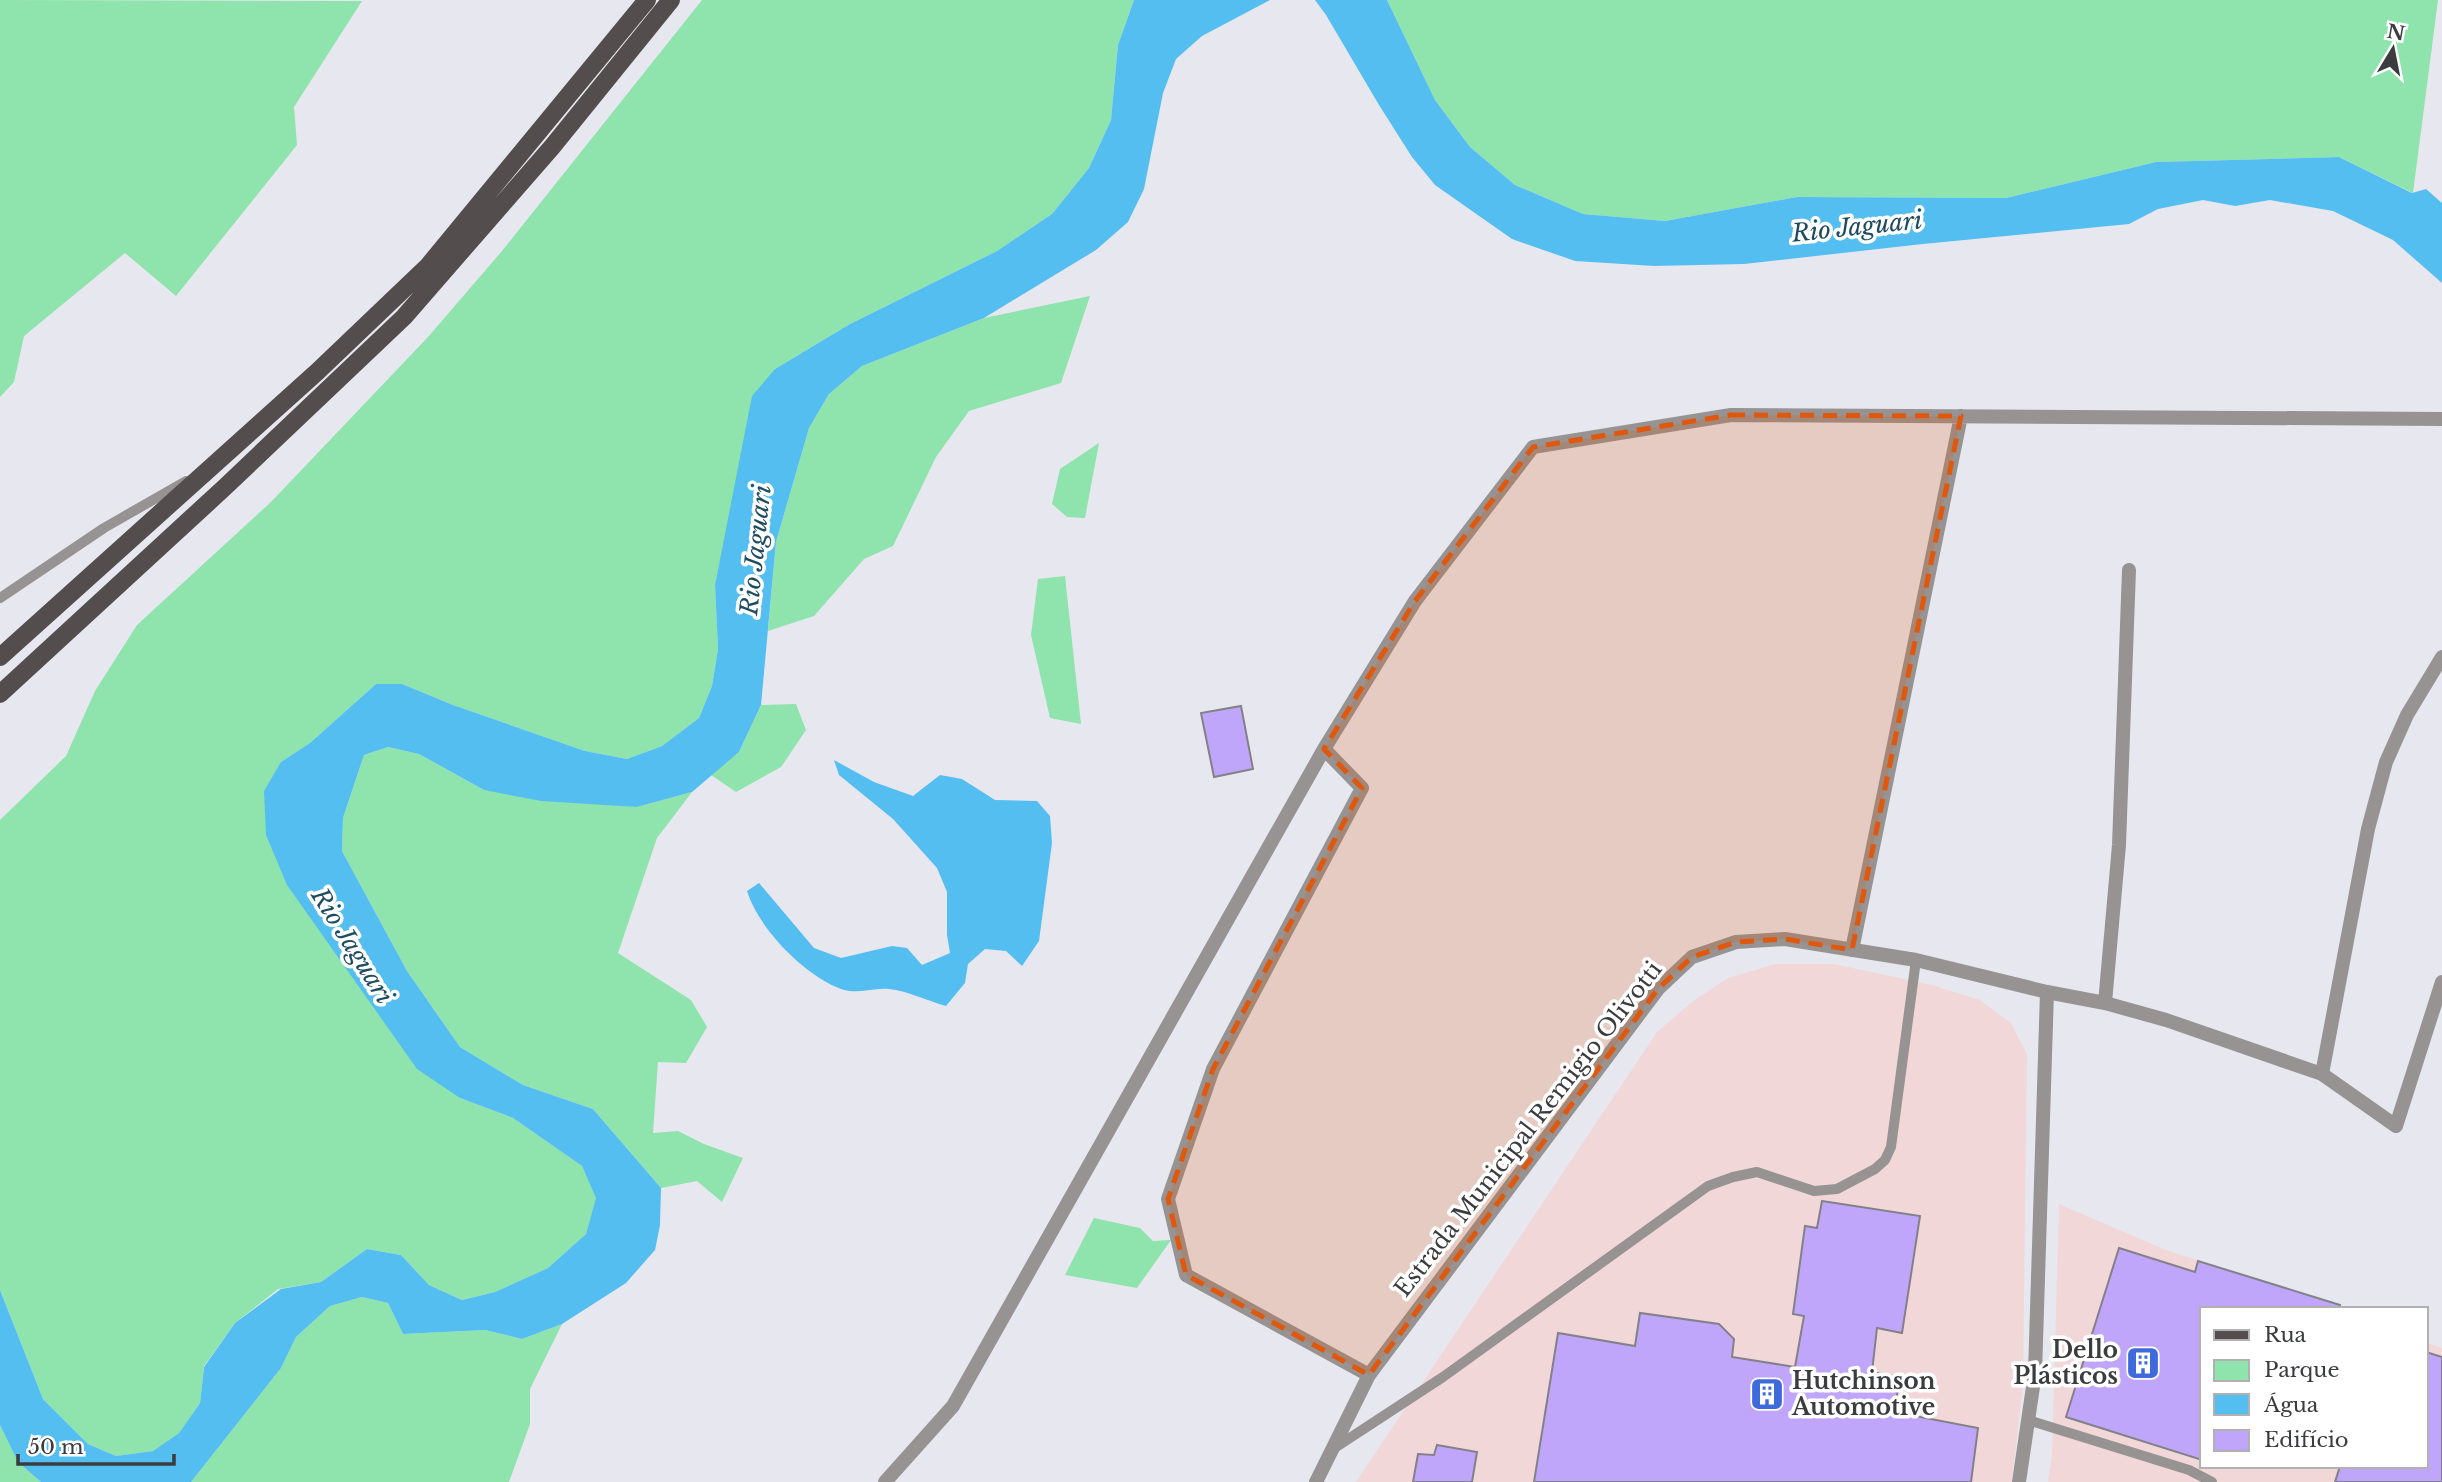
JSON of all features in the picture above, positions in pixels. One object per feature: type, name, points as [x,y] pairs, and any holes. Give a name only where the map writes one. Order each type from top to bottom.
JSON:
[{"type":"main road","points":[[0,657],[317,372],[428,267],[647,0]]},
{"type":"main road","points":[[0,694],[404,317],[552,147],[671,0]]},
{"type":"street","points":[[885,1482],[953,1406],[1324,749],[1415,601],[1533,447],[1731,415],[2442,419]]},
{"type":"street","points":[[1852,950],[1961,416]]},
{"type":"street","points":[[2105,1003],[2119,845],[2129,570]]},
{"type":"street","points":[[2322,1074],[2368,829],[2386,762],[2407,715],[2442,657]]},
{"type":"street","points":[[1324,749],[1362,788],[1213,1069],[1168,1199],[1186,1275],[1369,1375]]},
{"type":"street","name":"Estrada Municipal Remigio Olivotti","points":[[1316,1482],[1369,1375],[1658,989],[1692,957],[1736,942],[1785,939],[1916,960],[2047,992],[2105,1003],[2166,1020],[2322,1074],[2396,1126],[2442,982]]},
{"type":"street","points":[[2019,1482],[2035,1373],[2047,992]]},
{"type":"lane","points":[[0,598],[104,528],[208,469]]},
{"type":"lane","points":[[1333,1449],[1443,1377],[1708,1186],[1757,1172],[1814,1191],[1838,1189],[1875,1169],[1885,1160],[1891,1147],[1916,960]]},
{"type":"lane","points":[[2028,1420],[2189,1471],[2212,1482]]},
{"type":"highlighted area","points":[[1731,415],[1961,416],[1852,950],[1785,939],[1736,942],[1692,957],[1658,989],[1369,1375],[1186,1275],[1168,1199],[1213,1069],[1362,788],[1324,749],[1415,601],[1533,447]]},
{"type":"shaded area","points":[[1775,964],[1834,964],[1932,985],[1980,1000],[2011,1023],[2027,1054],[2023,1384],[2012,1482],[1356,1482],[1657,1032],[1693,1001],[1728,978]]},
{"type":"shaded area","points":[[2059,1204],[2166,1250],[2345,1307],[2200,1307],[2200,1468],[2428,1468],[2428,1343],[2442,1348],[2442,1482],[2048,1482],[2052,1456]]},
{"type":"green space","points":[[0,0],[362,1],[294,107],[297,145],[176,296],[125,253],[24,336],[14,382],[0,397]]},
{"type":"green space","points":[[702,0],[1134,0],[1118,45],[1111,120],[1089,168],[1052,214],[997,251],[850,324],[775,369],[734,494],[715,585],[718,649],[712,686],[699,718],[662,746],[627,759],[585,751],[453,705],[402,684],[376,684],[310,743],[281,762],[460,1098],[513,1118],[582,1166],[597,1198],[586,1234],[548,1268],[495,1292],[462,1300],[429,1285],[401,1255],[367,1249],[321,1282],[278,1289],[235,1323],[204,1366],[200,1403],[179,1433],[153,1451],[116,1456],[88,1444],[43,1399],[0,1290],[0,820],[66,756],[95,691],[137,625],[271,502],[428,337],[502,251]]},
{"type":"green space","points":[[1387,0],[2438,0],[2413,193],[2339,157],[2156,162],[2006,198],[1797,197],[1665,221],[1583,214],[1515,185],[1470,147],[1435,100]]},
{"type":"green space","points":[[1090,296],[1061,383],[969,411],[936,457],[893,546],[864,559],[814,616],[768,631],[776,542],[809,428],[829,394],[862,366],[984,318]]},
{"type":"green space","points":[[1099,443],[1085,518],[1067,517],[1052,504],[1060,469]]},
{"type":"green space","points":[[1065,576],[1081,724],[1050,718],[1031,635],[1038,579]]},
{"type":"green space","points":[[796,704],[806,730],[781,767],[736,792],[711,775],[739,752],[761,705]]},
{"type":"green space","points":[[388,747],[419,754],[484,790],[637,807],[692,792],[657,838],[618,953],[691,1000],[707,1027],[686,1063],[658,1062],[653,1133],[678,1131],[743,1158],[722,1202],[697,1181],[661,1188],[593,1109],[523,1085],[460,1047],[407,971],[342,851],[343,818],[364,755]]},
{"type":"green space","points":[[1094,1218],[1140,1228],[1153,1241],[1171,1240],[1137,1288],[1065,1275]]},
{"type":"green space","points":[[362,1297],[388,1303],[403,1334],[485,1330],[522,1339],[562,1324],[530,1389],[530,1424],[509,1482],[191,1482],[281,1368],[296,1337],[330,1306]]},
{"type":"green space","points":[[0,1425],[18,1462],[41,1482],[0,1482]]},
{"type":"water","name":"Rio Jaguari","points":[[1134,0],[1270,0],[1202,36],[1176,59],[1163,93],[1144,189],[1128,222],[1096,250],[984,318],[862,366],[829,394],[809,428],[776,542],[761,705],[739,752],[692,792],[637,807],[541,801],[484,790],[419,754],[388,747],[364,755],[343,818],[342,851],[407,971],[460,1047],[523,1085],[593,1109],[661,1188],[660,1225],[655,1250],[626,1283],[562,1324],[522,1339],[485,1330],[403,1334],[388,1303],[362,1297],[330,1306],[296,1337],[281,1368],[191,1482],[41,1482],[18,1462],[0,1425],[0,1290],[43,1399],[88,1444],[116,1456],[153,1451],[179,1433],[200,1403],[204,1367],[235,1323],[281,1289],[321,1282],[367,1249],[401,1255],[429,1285],[462,1300],[495,1292],[548,1268],[586,1234],[596,1198],[582,1166],[513,1118],[460,1098],[417,1069],[287,885],[266,835],[264,791],[281,762],[310,743],[376,684],[402,684],[453,705],[585,751],[627,759],[662,746],[699,718],[712,686],[718,649],[715,585],[752,396],[775,369],[850,324],[997,251],[1052,214],[1089,168],[1111,120],[1118,45]]},
{"type":"water","name":"Rio Jaguari","points":[[1315,0],[1387,0],[1435,100],[1470,147],[1515,185],[1583,214],[1665,221],[1797,197],[2006,198],[2156,162],[2339,157],[2412,193],[2426,189],[2442,203],[2442,283],[2393,240],[2333,211],[2270,200],[2235,206],[2203,200],[2158,209],[2129,224],[1744,264],[1654,266],[1575,261],[1512,239],[1435,185],[1412,157]]},
{"type":"water","points":[[834,760],[874,782],[913,796],[940,775],[962,779],[995,800],[1037,801],[1050,816],[1052,843],[1039,941],[1022,966],[1006,951],[985,949],[968,964],[965,983],[946,1006],[896,990],[841,989],[812,973],[784,949],[761,920],[747,891],[759,883],[814,948],[841,958],[892,946],[907,948],[922,965],[950,953],[947,935],[947,892],[937,868],[893,819],[839,775]]},
{"type":"building","points":[[1241,706],[1253,769],[1214,777],[1201,713]]},
{"type":"building","name":"Hutchinson Automotive","points":[[1822,1201],[1920,1216],[1902,1333],[1877,1328],[1872,1372],[1900,1377],[1894,1412],[1978,1428],[1971,1482],[1534,1482],[1558,1333],[1635,1346],[1640,1313],[1719,1324],[1734,1339],[1732,1357],[1795,1367],[1804,1316],[1793,1314],[1805,1226],[1817,1228]]},
{"type":"building","name":"Dello Plásticos","points":[[2119,1248],[2195,1272],[2198,1261],[2340,1305],[2200,1307],[2200,1459],[2066,1417]]},
{"type":"building","points":[[2428,1353],[2442,1357],[2442,1482],[2335,1482],[2339,1468],[2428,1468]]},
{"type":"building","points":[[1437,1445],[1477,1452],[1472,1482],[1413,1482],[1418,1454],[1434,1455]]},
{"type":"place","name":"Dello Plásticos","points":[[2143,1363]]},
{"type":"place","name":"Hutchinson Automotive","points":[[1767,1394]]}]
